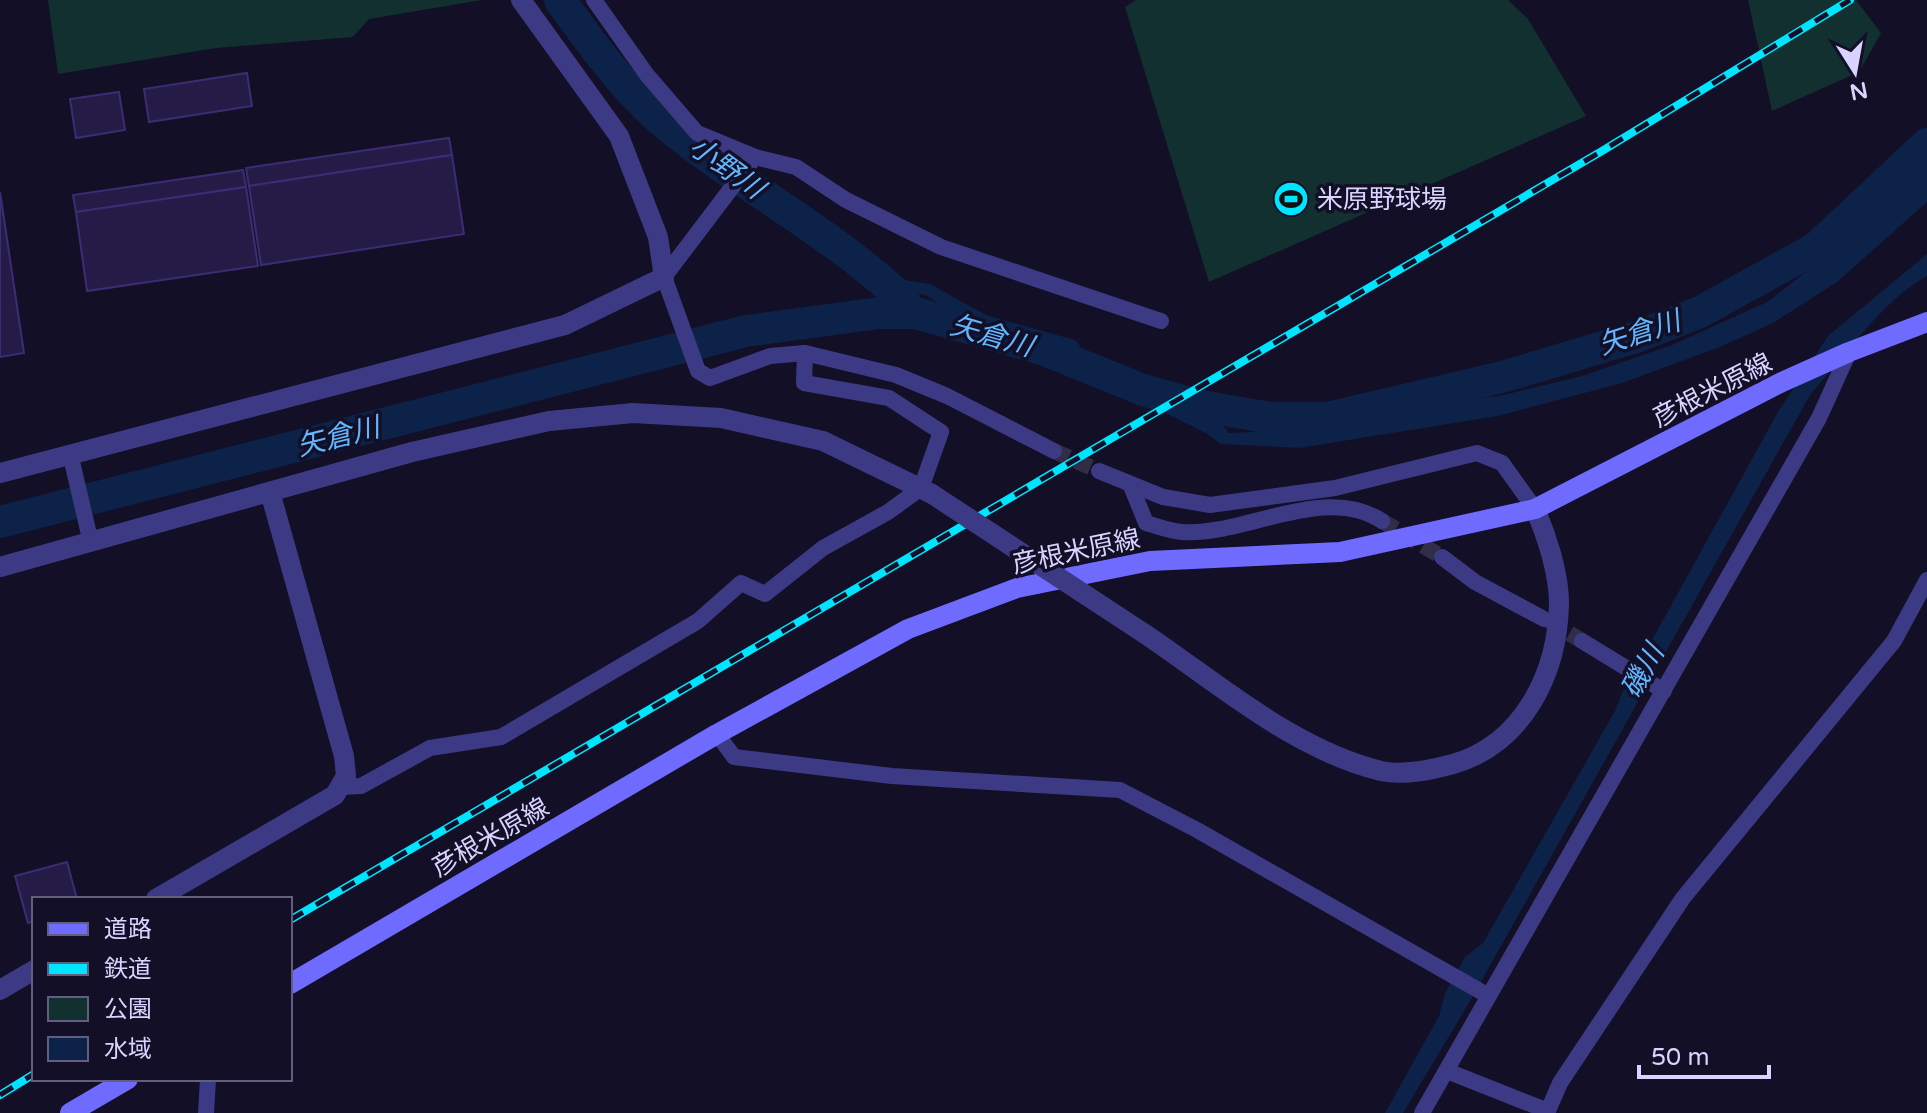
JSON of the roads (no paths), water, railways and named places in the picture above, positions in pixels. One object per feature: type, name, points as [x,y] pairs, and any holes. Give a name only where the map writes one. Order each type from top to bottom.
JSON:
[{"type":"main road","name":"彦根米原線","points":[[292,983],[717,734],[908,629],[1017,588],[1150,561],[1340,552],[1535,509],[1782,382],[1927,322]]},
{"type":"main road","points":[[70,1113],[125,1081]]},
{"type":"street","points":[[521,0],[619,136],[658,237],[664,277],[698,371],[710,378],[770,356],[805,353],[896,375],[947,396],[1054,451]]},
{"type":"street","points":[[594,0],[647,75],[697,133],[755,157],[796,167],[846,200],[941,247],[1161,321]]},
{"type":"street","points":[[0,473],[72,462],[565,325],[664,277],[755,157]]},
{"type":"street","points":[[1422,1113],[1447,1071],[1483,994],[1658,688],[1819,418],[1849,352]]},
{"type":"street","points":[[340,787],[361,786],[430,748],[501,737],[698,621],[741,583],[765,594],[823,548],[927,491],[941,432],[889,398],[804,383],[805,353]]},
{"type":"street","points":[[0,567],[89,534],[270,492],[412,452],[549,421],[633,413],[721,418],[823,441],[927,491],[1282,727],[1338,756],[1384,772],[1429,771],[1470,759],[1505,737],[1530,706],[1549,671],[1559,602],[1544,529],[1535,509],[1502,463],[1477,453],[1372,481],[1210,505],[1189,503],[1131,486],[1099,471]]},
{"type":"street","points":[[72,462],[89,534]]},
{"type":"street","points":[[1131,486],[1146,523],[1183,532],[1339,505],[1369,512],[1382,521]]},
{"type":"street","points":[[160,897],[335,795],[346,776],[344,756],[270,492]]},
{"type":"street","points":[[1442,557],[1475,582],[1544,619]]},
{"type":"street","points":[[1447,1071],[1548,1112],[1560,1083],[1683,898],[1894,641],[1927,580]]},
{"type":"street","points":[[1582,641],[1658,688]]},
{"type":"street","points":[[717,734],[734,757],[892,776],[1120,790],[1197,830],[1483,994]]},
{"type":"street","points":[[0,990],[32,971]]},
{"type":"street","points":[[206,1113],[208,1081]]},
{"type":"water","points":[[1927,155],[1927,202],[1837,282],[1773,323],[1720,347],[1622,383],[1498,416],[1299,448],[1221,444],[1206,433],[1077,370],[1058,351],[980,328],[925,295],[873,286],[867,274],[930,284],[986,315],[1075,340],[1087,355],[1112,364],[1128,380],[1214,414],[1229,433],[1297,430],[1400,416],[1436,403],[1499,396],[1582,376],[1672,345],[1767,302],[1839,246]]},
{"type":"water","name":"磯川","points":[[1927,254],[1927,276],[1879,314],[1810,395],[1469,1003],[1403,1113],[1385,1113],[1439,1016],[1445,993],[1465,957],[1483,943],[1615,711],[1624,688],[1621,685],[1642,658],[1778,412],[1828,336]]},
{"type":"waterway","name":"小野川","points":[[560,0],[618,76],[657,117],[718,164],[846,252],[905,302]]},
{"type":"waterway","name":"矢倉川","points":[[0,522],[746,331],[879,313],[916,313],[1042,349],[1143,390],[1196,405],[1271,418],[1327,418],[1502,377],[1636,337],[1700,312],[1816,248],[1927,144]]},
{"type":"tunnel","points":[[1054,451],[1099,471]]},
{"type":"tunnel","points":[[1382,521],[1442,557]]},
{"type":"tunnel","points":[[1549,621],[1582,641]]},
{"type":"railway","points":[[292,919],[1602,151],[1850,0]]},
{"type":"railway","points":[[0,1095],[32,1075]]},
{"type":"place","name":"米原野球場","points":[[1291,199]]}]
